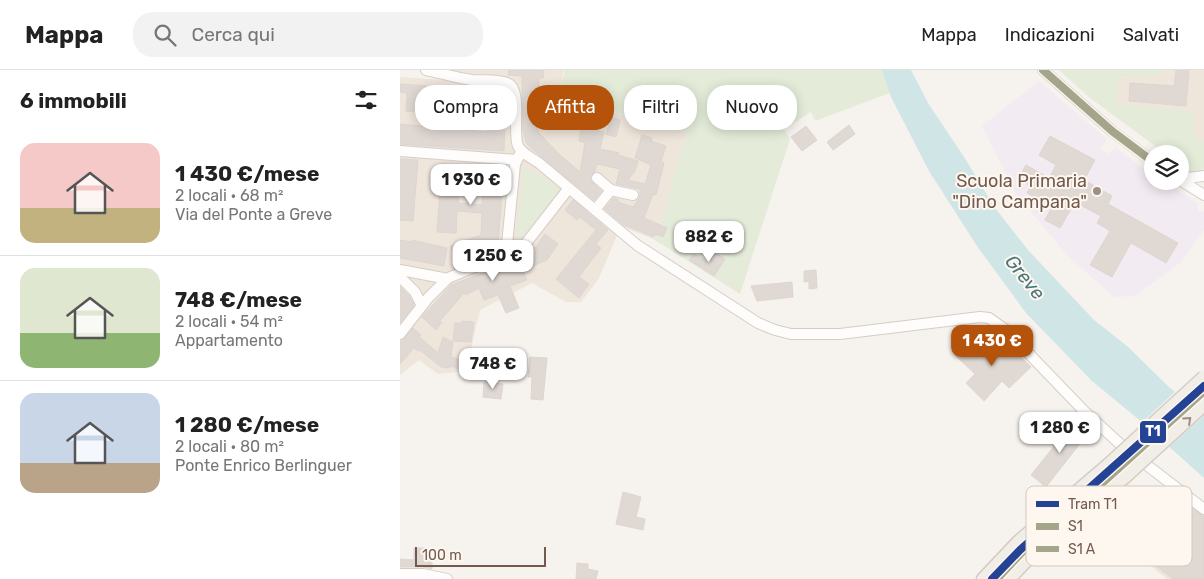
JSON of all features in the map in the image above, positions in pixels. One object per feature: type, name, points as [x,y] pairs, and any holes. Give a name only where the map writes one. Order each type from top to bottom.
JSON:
[{"type":"main road","points":[[1083,486],[1204,377]]},
{"type":"main road","points":[[1114,486],[1204,405]]},
{"type":"main road","points":[[983,579],[1026,535]]},
{"type":"main road","points":[[1009,579],[1026,561]]},
{"type":"street","points":[[426,70],[471,80],[506,83],[512,87],[515,98],[516,139],[519,156],[515,164],[506,254]]},
{"type":"street","points":[[1042,70],[1112,131],[1144,155]]},
{"type":"street","points":[[400,151],[519,156],[568,188],[637,245],[758,323],[775,330],[791,334],[840,334],[980,317],[989,318],[1006,330],[1085,412],[1119,442]]},
{"type":"street","points":[[1189,178],[1204,176]]},
{"type":"street","points":[[597,178],[611,190],[633,195]]},
{"type":"street","points":[[1189,186],[1204,195]]},
{"type":"street","points":[[400,270],[448,278],[523,247],[568,188]]},
{"type":"street","points":[[595,210],[611,190]]},
{"type":"street","points":[[400,277],[415,292],[422,306]]},
{"type":"street","points":[[400,334],[422,306],[448,278]]},
{"type":"street","points":[[1148,466],[1174,486]]},
{"type":"street","points":[[1192,500],[1204,509]]},
{"type":"street","points":[[400,574],[423,574],[447,579]]},
{"type":"shaded area","points":[[446,70],[564,70],[561,85],[527,85],[527,130],[614,130],[614,113],[624,115],[624,130],[679,130],[687,132],[661,225],[667,228],[663,238],[655,235],[653,239],[621,226],[598,280],[581,302],[566,302],[532,283],[480,310],[466,371],[438,374],[419,360],[400,375],[400,77],[445,80]]},
{"type":"shaded area","points":[[1163,70],[1204,70],[1204,141],[1195,140],[1117,104],[1117,78],[1162,75]]},
{"type":"shaded area","name":"Scuola Primaria \"Dino Campana\"","points":[[1039,81],[1107,139],[1101,148],[1105,152],[1108,154],[1115,147],[1144,169],[1144,190],[1177,190],[1198,203],[1198,210],[1204,211],[1204,230],[1180,263],[1135,296],[1114,297],[1068,256],[1016,194],[982,126]]},
{"type":"shaded area","points":[[1192,505],[1204,513],[1204,579],[1167,579],[1151,566],[1192,566]]},
{"type":"green space","points":[[565,70],[882,70],[890,93],[815,121],[811,112],[797,121],[797,85],[707,85],[707,130],[785,130],[790,139],[740,294],[653,239],[655,234],[663,237],[667,228],[661,225],[687,132],[680,130],[697,130],[697,85],[624,85],[624,115],[614,112],[614,85],[561,85]]},
{"type":"green space","points":[[1059,70],[1163,70],[1162,75],[1117,78],[1117,104],[1194,111],[1195,140],[1204,141],[1204,169],[1194,175],[1189,171],[1189,145],[1154,145],[1090,98]]},
{"type":"green space","points":[[523,169],[533,170],[557,187],[558,191],[517,244]]},
{"type":"water","name":"Greve","points":[[882,70],[911,70],[928,103],[995,208],[1028,250],[1094,320],[1127,346],[1170,388],[1204,414],[1204,478],[1092,381],[1026,313],[977,246],[929,171],[891,97]]},
{"type":"pier","points":[[1177,390],[1204,410],[1204,416],[1168,448],[1140,424]]},
{"type":"building","points":[[509,70],[544,70],[543,78],[539,78],[539,85],[527,85],[527,130],[538,130],[558,153],[580,172],[585,143],[579,141],[581,130],[585,132],[586,130],[596,130],[604,132],[600,149],[619,153],[618,155],[638,161],[635,171],[628,180],[645,184],[651,165],[635,158],[642,135],[652,138],[651,141],[666,146],[661,161],[664,163],[656,195],[653,194],[644,218],[667,228],[663,237],[655,234],[654,237],[624,225],[605,209],[614,198],[619,200],[618,202],[633,207],[640,197],[640,189],[616,184],[620,169],[597,164],[595,171],[590,176],[590,180],[601,191],[594,200],[531,148],[526,142],[523,130],[522,76],[508,75]]},
{"type":"building","points":[[1176,70],[1189,70],[1186,106],[1129,101],[1130,83],[1174,86]]},
{"type":"building","points":[[400,84],[415,85],[415,112],[406,111],[407,93],[400,92]]},
{"type":"building","points":[[614,118],[620,120],[616,137],[606,134],[607,130],[614,130]]},
{"type":"building","points":[[400,124],[415,125],[415,130],[487,132],[487,130],[505,130],[504,151],[400,144]]},
{"type":"building","points":[[849,125],[855,134],[833,150],[827,142]]},
{"type":"building","points":[[806,126],[817,140],[802,151],[791,137]]},
{"type":"building","points":[[1050,136],[1095,160],[1084,180],[1112,196],[1108,204],[1178,243],[1166,263],[1131,243],[1112,277],[1090,265],[1110,231],[1097,223],[1101,216],[1075,202],[1060,228],[1045,220],[1052,207],[1027,193],[1031,186],[1018,179],[1026,165],[1049,178],[1056,165],[1039,155]]},
{"type":"building","points":[[400,159],[418,160],[413,221],[400,220]]},
{"type":"building","points":[[442,164],[504,169],[498,244],[492,250],[457,265],[450,246],[481,235],[482,213],[457,211],[456,233],[437,232]],"holes":[[[460,175],[484,176],[482,205],[458,203]]]},
{"type":"building","points":[[573,200],[608,230],[596,244],[601,248],[579,277],[589,284],[579,298],[556,279],[596,230],[580,217],[577,220],[565,210]]},
{"type":"building","points":[[545,234],[558,244],[547,260],[523,270],[527,280],[510,286],[519,308],[506,313],[498,295],[484,300],[479,288],[466,295],[464,293],[439,322],[442,322],[436,330],[422,317],[451,285],[496,268],[495,266],[527,253],[535,248]]},
{"type":"building","points":[[400,240],[411,242],[412,240],[447,248],[444,266],[400,258]]},
{"type":"building","points":[[715,252],[725,259],[714,276],[689,260],[694,254],[708,262]]},
{"type":"building","points":[[816,270],[817,288],[809,289],[809,281],[804,282],[804,271]]},
{"type":"building","points":[[792,282],[793,297],[757,301],[751,286]]},
{"type":"building","points":[[400,287],[409,296],[414,305],[400,323]]},
{"type":"building","points":[[462,321],[474,322],[471,342],[453,341],[455,323],[462,323]]},
{"type":"building","points":[[413,328],[421,335],[419,337],[438,353],[443,337],[453,342],[451,357],[466,361],[464,370],[449,366],[449,368],[441,367],[420,350],[418,351],[414,348],[400,364],[400,342]]},
{"type":"building","points":[[972,338],[990,355],[1004,341],[1031,367],[1009,388],[1002,381],[984,401],[966,383],[975,374],[955,355]]},
{"type":"building","points":[[530,357],[547,358],[543,400],[531,399],[532,377],[528,377]]},
{"type":"building","points":[[484,382],[503,384],[501,399],[483,397]]},
{"type":"building","points":[[1075,420],[1089,432],[1047,486],[1031,475]]},
{"type":"building","points":[[623,492],[641,497],[636,517],[645,519],[643,530],[616,524]]},
{"type":"building","points":[[1192,508],[1204,516],[1204,579],[1173,579],[1156,566],[1192,566]]},
{"type":"building","points":[[414,548],[428,548],[427,561],[432,562],[432,569],[400,567],[400,559],[414,560]]},
{"type":"building","points":[[577,563],[588,564],[588,569],[598,571],[596,579],[576,579]]},
{"type":"tunnel","points":[[1122,445],[1147,465]]},
{"type":"tram line","name":"T1","points":[[1092,486],[1204,386]]},
{"type":"tram line","name":"T1","points":[[992,579],[1026,545]]},
{"type":"transit line","name":"S1","points":[[1043,70],[1112,131],[1144,155]]},
{"type":"transit line","points":[[1099,486],[1204,391]]},
{"type":"transit line","points":[[997,579],[1026,548]]},
{"type":"place","name":"Scuola Primaria \"Dino Campana\"","points":[[1097,191]]}]
